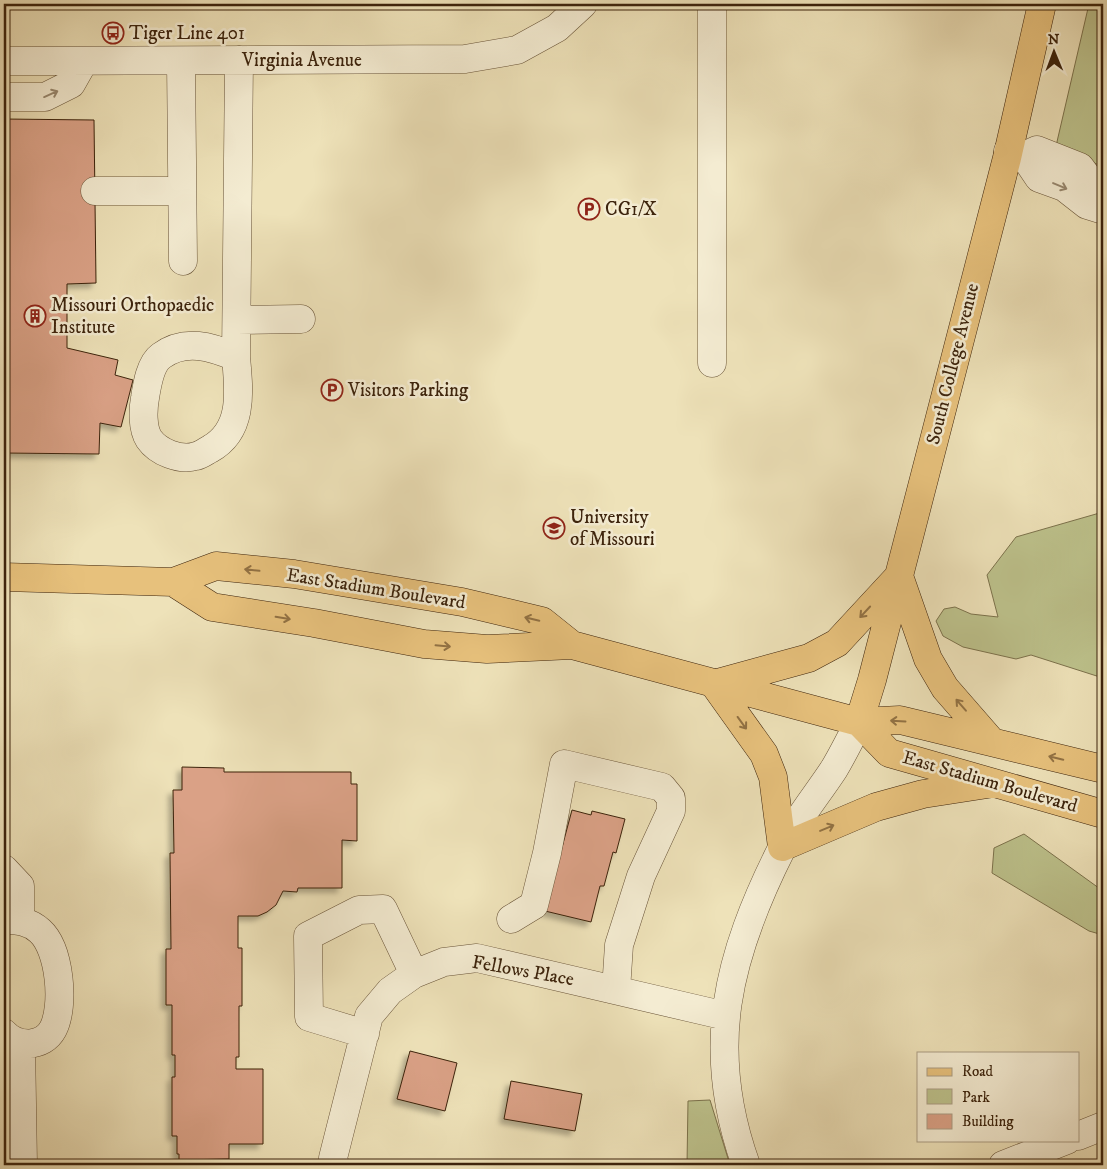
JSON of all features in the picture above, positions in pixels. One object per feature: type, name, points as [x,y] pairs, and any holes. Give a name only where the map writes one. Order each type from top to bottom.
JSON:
[{"type":"main road","name":"South College Avenue","points":[[859,722],[1016,154],[1042,4]]},
{"type":"main road","name":"East Stadium Boulevard","points":[[4,577],[173,582],[216,566],[378,587],[462,602],[542,621],[572,645]]},
{"type":"main road","points":[[992,742],[945,688],[928,659],[899,576],[836,643],[809,658],[714,684],[764,754],[773,777],[782,847],[876,807],[923,794],[994,783]]},
{"type":"main road","name":"East Stadium Boulevard","points":[[173,582],[212,607],[314,622],[424,644],[487,650],[572,645],[859,722],[900,720],[1103,769]]},
{"type":"main road","name":"East Stadium Boulevard","points":[[859,722],[889,753],[1103,814]]},
{"type":"street","name":"Virginia Avenue","points":[[4,61],[465,60],[517,50],[557,28],[583,4]]},
{"type":"street","points":[[712,4],[712,363]]},
{"type":"street","points":[[236,358],[239,60]]},
{"type":"street","points":[[4,97],[45,97],[71,84],[84,61]]},
{"type":"street","points":[[181,61],[183,261]]},
{"type":"street","points":[[1016,154],[1037,150],[1080,167],[1103,198]]},
{"type":"street","points":[[1016,154],[1039,178],[1064,186],[1088,206],[1103,210]]},
{"type":"street","points":[[95,191],[182,191]]},
{"type":"street","points":[[236,320],[301,319]]},
{"type":"street","points":[[746,1165],[728,1104],[723,1060],[726,1016],[733,969],[752,916],[782,847],[835,768],[859,722]]},
{"type":"street","points":[[511,919],[534,905],[547,852],[564,764],[662,787],[671,798],[671,811],[642,876],[619,946],[616,990]]},
{"type":"street","points":[[4,869],[20,886],[12,920],[41,932],[51,947],[57,968],[59,996],[58,1016],[52,1032],[31,1044],[12,1038],[23,1165]]},
{"type":"street","points":[[365,1034],[309,1017],[308,936],[359,910],[383,909],[414,974]]},
{"type":"street","name":"Fellows Place","points":[[335,1165],[333,1158],[369,1016],[390,991],[414,974],[444,962],[477,958],[726,1016]]},
{"type":"street","points":[[1080,1135],[1103,1126]]},
{"type":"street","points":[[1004,1165],[1062,1142]]},
{"type":"green space","points":[[1089,4],[1103,4],[1103,167],[1056,146]]},
{"type":"green space","points":[[1103,512],[1103,678],[1031,655],[1016,659],[963,647],[943,636],[936,621],[944,609],[955,607],[971,614],[998,617],[987,575],[1016,537]]},
{"type":"green space","points":[[1024,834],[1103,891],[1103,935],[1089,931],[992,873],[994,848]]},
{"type":"green space","points":[[710,1100],[730,1165],[687,1165],[688,1101]]},
{"type":"building","name":"Missouri Orthopaedic Institute","points":[[4,119],[94,120],[96,283],[67,284],[67,348],[118,360],[115,375],[133,380],[121,427],[100,423],[99,454],[4,453]]},
{"type":"building","points":[[182,767],[224,768],[224,772],[351,772],[351,784],[357,784],[357,841],[342,840],[342,888],[298,888],[297,892],[283,891],[276,905],[267,912],[258,916],[238,916],[238,948],[242,948],[242,1006],[239,1006],[239,1057],[236,1057],[236,1069],[263,1069],[263,1144],[229,1144],[229,1159],[179,1160],[177,1136],[172,1136],[172,1077],[175,1077],[175,1055],[172,1055],[172,1005],[166,1005],[166,949],[171,949],[170,853],[174,853],[173,790],[182,790]]},
{"type":"building","points":[[572,810],[591,815],[592,811],[625,819],[616,853],[613,852],[604,886],[600,886],[591,922],[545,911]]},
{"type":"building","points":[[410,1051],[457,1063],[445,1111],[397,1099]]},
{"type":"building","points":[[511,1081],[582,1094],[575,1131],[504,1119]]},
{"type":"place","name":"Tiger Line 401","points":[[113,33]]},
{"type":"place","name":"CG1/X","points":[[589,209]]},
{"type":"place","name":"Missouri Orthopaedic Institute","points":[[35,316]]},
{"type":"place","name":"Visitors Parking","points":[[332,390]]},
{"type":"place","name":"University of Missouri","points":[[554,528]]}]
